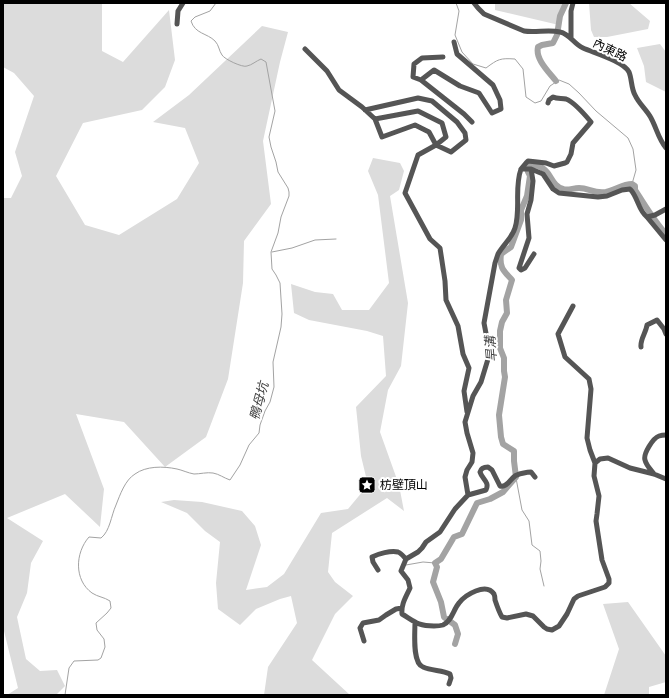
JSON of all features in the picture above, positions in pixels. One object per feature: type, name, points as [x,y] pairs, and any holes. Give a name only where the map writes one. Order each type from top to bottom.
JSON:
[{"type":"street","points":[[178,24],[178,10],[183,3]]},
{"type":"street","name":"內東路","points":[[474,3],[484,14],[524,31],[558,32],[566,34],[580,46],[611,59],[623,66],[628,71],[634,94],[648,112],[660,140],[666,148]]},
{"type":"street","points":[[571,37],[571,11],[573,3]]},
{"type":"street","points":[[422,80],[434,70],[460,86],[479,93],[492,113],[501,109],[500,100],[493,85],[458,54],[454,42]]},
{"type":"street","points":[[305,49],[327,71],[339,90],[375,119],[382,138],[415,125],[429,132],[436,145],[451,152],[466,140],[465,133],[457,122],[432,101],[418,98],[365,110]]},
{"type":"street","points":[[443,57],[422,58],[414,64],[413,77],[422,80],[472,122]]},
{"type":"street","points":[[468,495],[465,477],[472,462],[473,453],[467,433],[466,422],[473,396],[481,382],[488,359],[489,349],[484,323],[495,263],[498,254],[511,237],[515,228],[517,217],[518,178],[521,169],[528,161],[546,163],[554,166],[568,162],[574,143],[591,122],[583,112],[566,99],[553,98],[548,102]]},
{"type":"street","points":[[375,119],[418,111],[442,123],[446,137],[436,145],[418,155],[405,193],[430,239],[440,248],[446,300],[458,326],[463,354],[469,368],[464,391],[468,415]]},
{"type":"street","points":[[521,169],[531,169],[543,174],[553,189],[559,193],[598,197],[607,196],[622,190],[630,189],[633,191],[644,214],[666,240]]},
{"type":"street","points":[[531,169],[533,181],[531,200],[527,214],[529,238],[519,268],[521,270],[525,268],[534,254]]},
{"type":"street","points":[[647,217],[656,215],[666,209]]},
{"type":"street","points":[[535,477],[530,472],[516,475],[507,484],[501,487],[492,470],[488,467],[481,469],[481,475],[487,482],[488,486],[486,490],[468,495],[455,509],[440,532],[426,542],[418,552],[406,559],[401,571],[408,580],[410,588],[404,601],[402,614],[423,626],[442,625],[448,622],[458,604],[464,598],[472,593],[484,589],[489,590],[494,594],[502,617],[507,618],[526,614],[532,616],[547,629],[552,630],[559,626],[574,599],[578,596],[605,587],[609,583],[602,560],[596,521],[599,496],[594,476],[595,463],[587,438],[591,390],[589,379],[565,357],[558,334],[572,306]]},
{"type":"street","points":[[641,347],[640,344],[647,330],[647,326],[656,320],[664,329],[666,334]]},
{"type":"street","points":[[654,474],[645,463],[644,458],[647,449],[656,438],[666,435]]},
{"type":"street","points":[[595,463],[600,459],[608,458],[630,468],[654,474],[666,479]]},
{"type":"street","points":[[378,570],[372,557],[381,553],[399,552],[406,559]]},
{"type":"street","points":[[364,642],[360,628],[363,624],[379,620],[396,609],[402,608]]},
{"type":"street","points":[[415,622],[415,656],[419,665],[423,668],[450,674],[451,678],[449,684]]},
{"type":"shaded area","points":[[5,3],[102,3],[102,51],[123,62],[169,10],[175,60],[165,87],[142,110],[83,123],[56,176],[85,225],[119,235],[177,199],[199,163],[185,128],[153,122],[189,95],[262,26],[288,32],[263,141],[271,204],[244,241],[243,283],[228,379],[206,437],[165,467],[124,422],[76,414],[104,489],[100,527],[65,494],[7,518],[43,541],[31,563],[27,593],[17,617],[26,659],[40,671],[57,670],[65,686],[56,695],[7,695],[18,688],[3,630],[3,198],[11,198],[22,176],[15,152],[34,96],[14,73],[3,67],[3,5]]},
{"type":"shaded area","points":[[495,3],[567,3],[559,25],[495,10]]},
{"type":"shaded area","points":[[589,3],[629,3],[650,21],[648,29],[607,37],[594,37],[591,30]]},
{"type":"shaded area","points":[[660,44],[666,52],[666,92],[646,82],[644,66],[637,48]]},
{"type":"shaded area","points":[[373,158],[400,163],[404,171],[399,190],[390,196],[408,303],[401,366],[388,390],[380,432],[399,485],[404,511],[387,498],[332,533],[328,572],[335,582],[353,596],[335,614],[312,660],[350,695],[264,695],[268,667],[297,623],[291,596],[256,609],[240,625],[218,609],[216,583],[220,542],[205,531],[187,513],[161,502],[174,500],[202,502],[242,511],[255,526],[261,545],[246,590],[267,587],[284,574],[321,513],[348,509],[368,485],[361,456],[356,407],[386,376],[383,336],[367,331],[309,320],[294,313],[291,284],[315,292],[333,294],[342,310],[369,310],[389,283],[378,195],[368,171]]},
{"type":"shaded area","points":[[628,602],[666,656],[666,682],[649,687],[649,695],[604,695],[619,649],[603,604]]},
{"type":"waterway","name":"鴨母坑","points":[[65,695],[69,668],[74,661],[98,660],[101,658],[105,647],[104,639],[97,630],[96,623],[111,608],[110,601],[92,593],[86,588],[79,574],[79,558],[84,543],[89,537],[101,538],[104,535],[123,488],[128,480],[139,471],[155,467],[166,467],[194,474],[213,473],[230,480],[240,465],[249,445],[259,433],[260,425],[270,402],[274,387],[273,362],[281,327],[282,314],[280,283],[272,269],[271,252],[278,233],[281,217],[289,196],[289,192],[278,172],[269,137],[275,111],[266,62],[261,59],[251,65],[245,66],[230,61],[223,57],[215,41],[198,31],[191,21],[195,17],[210,11],[216,3]]},
{"type":"waterway","points":[[456,3],[459,11],[455,35],[462,52],[473,64],[486,68],[499,60],[515,59],[523,69],[526,97],[535,103],[541,101],[550,86],[559,80],[569,84],[596,111],[628,138],[633,149],[636,170],[632,184]]},
{"type":"waterway","points":[[556,81],[541,61],[538,47],[553,43],[557,35],[560,16],[566,3]]},
{"type":"waterway","name":"旱溝","points":[[455,644],[458,634],[455,625],[444,617],[441,602],[433,582],[437,567],[435,563],[441,559],[454,537],[462,534],[477,503],[490,499],[503,492],[516,477],[514,451],[503,444],[499,415],[505,377],[504,358],[500,348],[500,331],[502,322],[507,313],[506,300],[512,280],[501,266],[501,254],[511,247],[521,220],[521,210],[527,196],[530,176],[527,167],[530,165],[543,168],[555,184],[565,190],[583,188],[595,192],[606,192],[632,184],[635,186],[635,190],[650,213],[666,234]]},
{"type":"waterway","points":[[272,252],[292,248],[315,240],[336,239]]},
{"type":"waterway","points":[[516,478],[522,510],[529,521],[532,545],[540,551],[540,569],[544,586]]},
{"type":"waterway","points":[[406,565],[423,562],[435,563]]},
{"type":"place","name":"枋壁頂山","points":[[367,485]]}]
